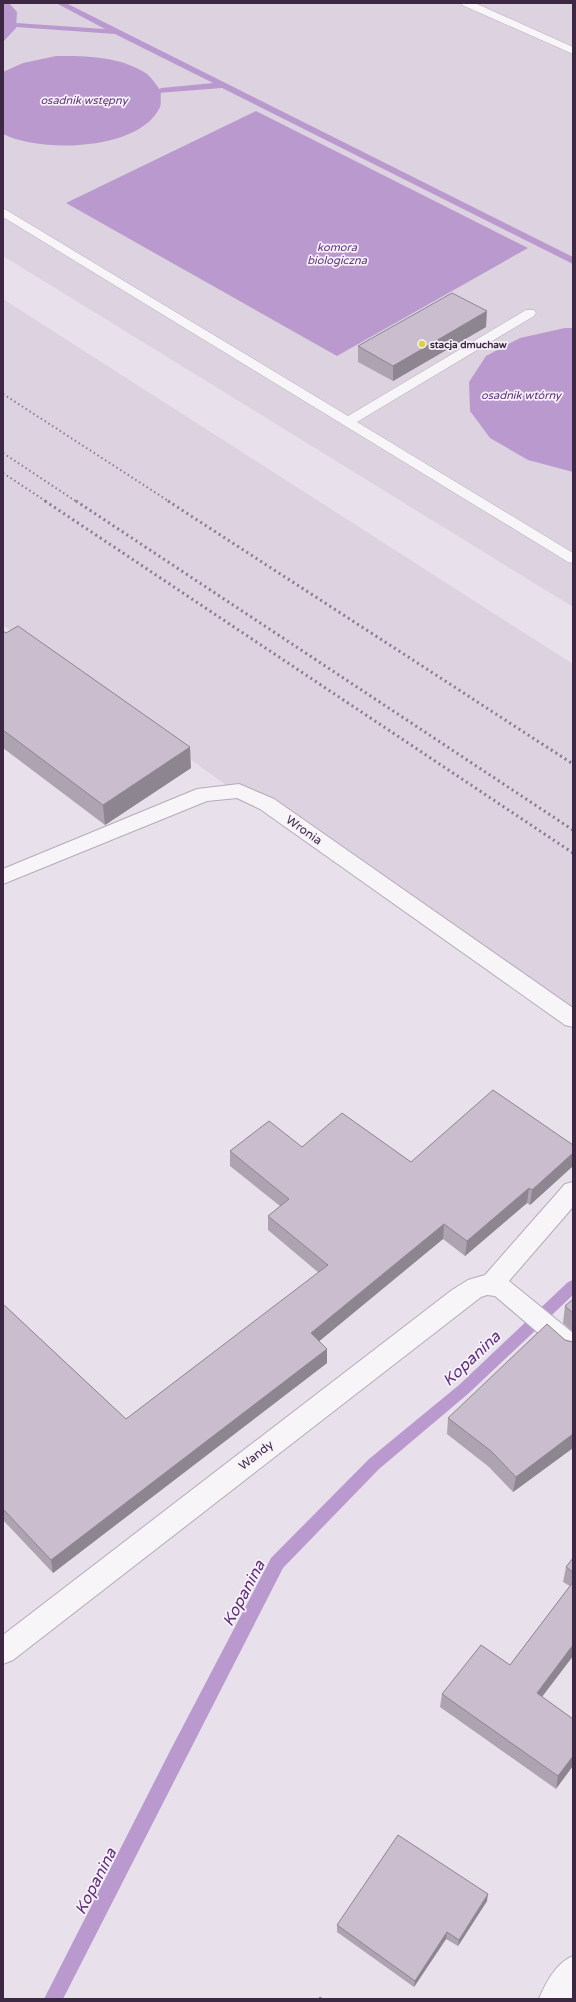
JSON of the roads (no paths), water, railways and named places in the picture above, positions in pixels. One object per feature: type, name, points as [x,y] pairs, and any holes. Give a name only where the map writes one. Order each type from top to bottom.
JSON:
[{"type":"street","name":"Wronia","points":[[3,876],[204,794],[239,791],[267,804],[573,1019]]},
{"type":"street","points":[[572,1346],[516,1298],[504,1289],[492,1284],[573,1191]]},
{"type":"street","name":"Wandy","points":[[3,1651],[461,1297],[475,1288],[492,1284]]},
{"type":"street","points":[[554,1999],[573,1970]]},
{"type":"lane","points":[[466,3],[573,51]]},
{"type":"lane","points":[[3,212],[573,560]]},
{"type":"lane","points":[[348,422],[530,313]]},
{"type":"water","points":[[3,3],[9,3],[17,12],[16,28],[3,42]]},
{"type":"water","name":"osadnik wstępny","points":[[56,56],[103,58],[115,60],[137,68],[147,74],[161,91],[161,103],[159,109],[147,123],[131,133],[110,140],[87,144],[63,146],[40,144],[19,140],[3,134],[3,72],[23,63]]},
{"type":"water","name":"komora biologiczna","points":[[256,111],[528,248],[337,356],[66,203]]},
{"type":"water","name":"osadnik wtórny","points":[[565,328],[573,328],[573,472],[528,460],[490,438],[470,411],[469,382],[486,356],[520,338]]},
{"type":"waterway","points":[[60,3],[573,261]]},
{"type":"waterway","points":[[16,25],[112,32]]},
{"type":"waterway","points":[[161,91],[223,85]]},
{"type":"waterway","name":"Kopanina","points":[[53,1999],[277,1563],[374,1464],[464,1389],[573,1286]]},
{"type":"railway","points":[[3,394],[170,502]]},
{"type":"railway","points":[[3,453],[77,502]]},
{"type":"railway","points":[[3,473],[47,502]]},
{"type":"railway","points":[[45,501],[573,853]]},
{"type":"railway","points":[[76,501],[573,830]]},
{"type":"railway","points":[[168,501],[573,764]]},
{"type":"place","name":"stacja dmuchaw","points":[[422,344]]}]
